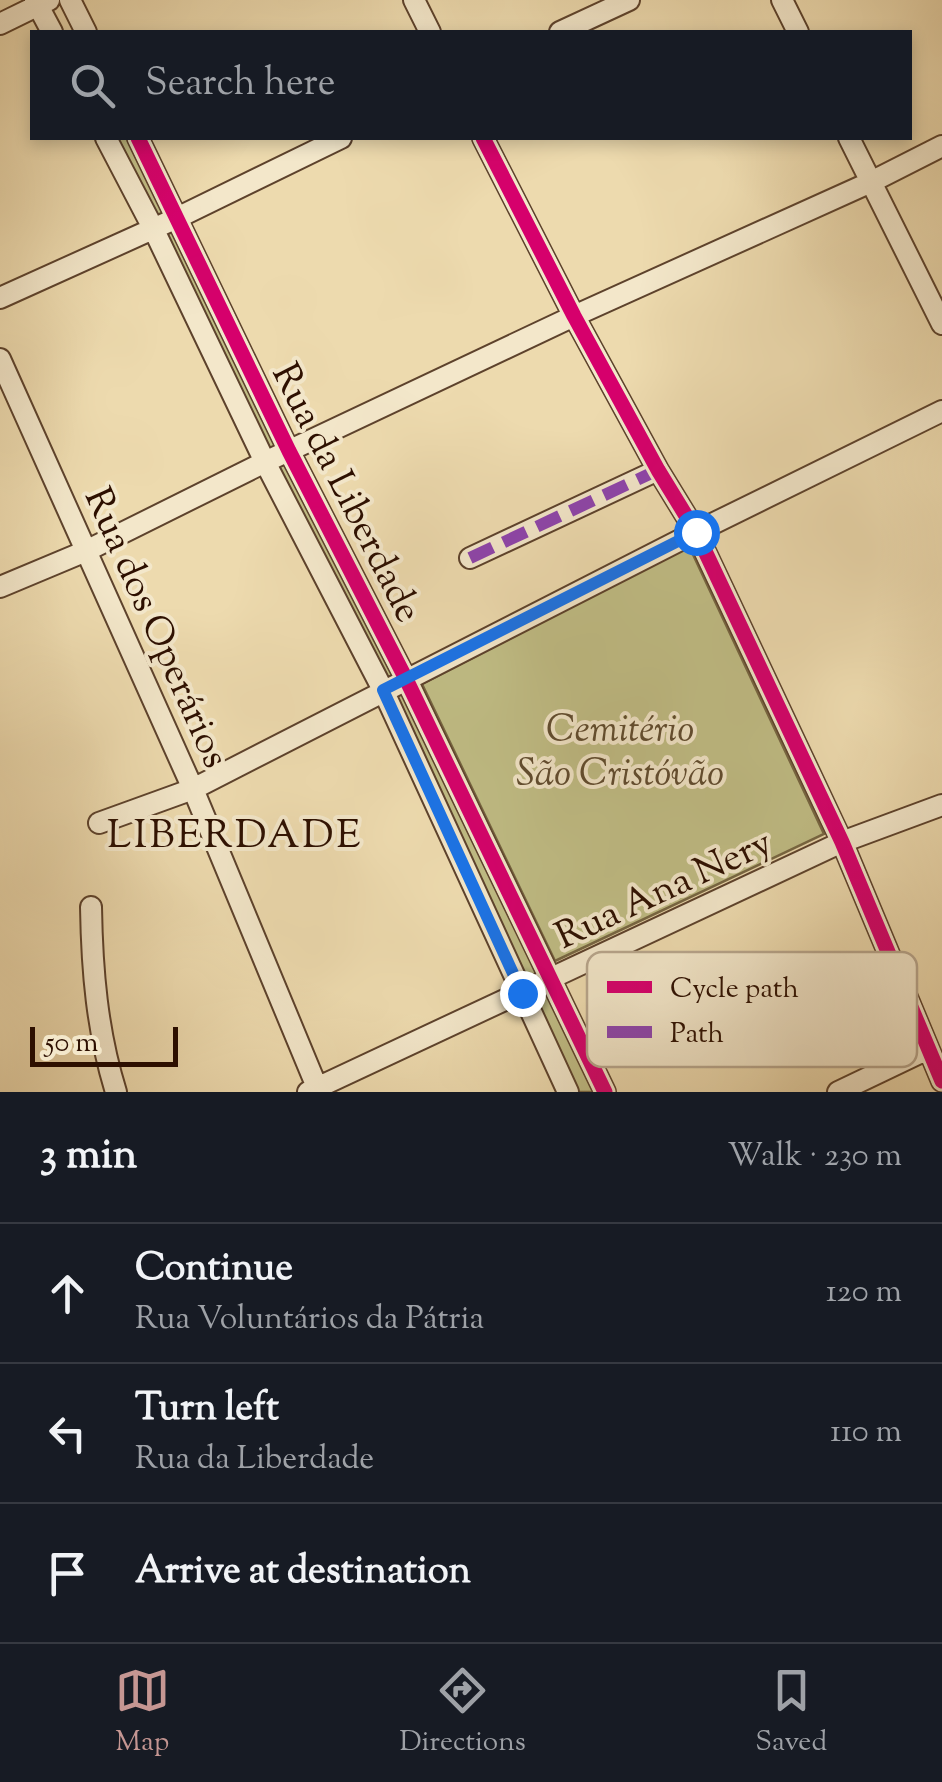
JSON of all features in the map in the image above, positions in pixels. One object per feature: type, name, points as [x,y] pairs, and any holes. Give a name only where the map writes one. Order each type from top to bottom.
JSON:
[{"type":"street","points":[[70,0],[85,30]]},
{"type":"street","points":[[414,0],[429,30]]},
{"type":"street","points":[[564,30],[629,0]]},
{"type":"street","points":[[782,0],[797,30]]},
{"type":"street","points":[[0,24],[41,2],[51,30]]},
{"type":"street","name":"Rua da Liberdade","points":[[107,140],[265,462],[383,690],[568,1092]]},
{"type":"street","name":"Rua da Liberdade","points":[[139,140],[587,1055]]},
{"type":"street","points":[[0,298],[338,140]]},
{"type":"street","points":[[484,140],[574,316],[696,532],[842,842],[888,952]]},
{"type":"street","points":[[850,140],[942,324]]},
{"type":"street","points":[[0,587],[86,551],[265,462],[942,146]]},
{"type":"street","name":"Rua dos Operários","points":[[0,359],[193,788],[315,1090]]},
{"type":"street","points":[[99,823],[193,788],[942,411]]},
{"type":"street","points":[[470,558],[658,470]]},
{"type":"street","name":"Rua Ana Nery","points":[[609,952],[842,842],[942,805]]},
{"type":"street","points":[[91,907],[94,988],[106,1061],[116,1092]]},
{"type":"street","name":"Rua Ana Nery","points":[[315,1090],[587,962]]},
{"type":"street","points":[[917,1023],[942,1081]]},
{"type":"street","points":[[917,1054],[928,1049]]},
{"type":"street","name":"Rua da Liberdade","points":[[592,1067],[604,1092]]},
{"type":"street","points":[[838,1092],[890,1067]]},
{"type":"green space","points":[[113,140],[134,140],[171,215],[155,221]]},
{"type":"green space","points":[[176,225],[282,449],[267,456],[160,232]]},
{"type":"green space","points":[[288,458],[399,673],[382,681],[272,465]]},
{"type":"green space","name":"Cemitério São Cristóvão","points":[[689,546],[824,834],[555,961],[422,684]]},
{"type":"green space","points":[[404,685],[543,975],[525,984],[389,693]]},
{"type":"green space","points":[[549,985],[598,1092],[574,1092],[528,996]]},
{"type":"marked path","points":[[470,558],[658,470]]},
{"type":"cycle path","points":[[139,140],[587,1055]]},
{"type":"cycle path","points":[[484,140],[574,316],[696,532],[842,842],[888,952]]},
{"type":"cycle path","points":[[917,1021],[942,1081]]},
{"type":"cycle path","points":[[593,1067],[605,1092]]},
{"type":"district","name":"LIBERDADE","points":[[235,833]]},
{"type":"route","points":[[522,993],[383,690],[696,532]]}]
